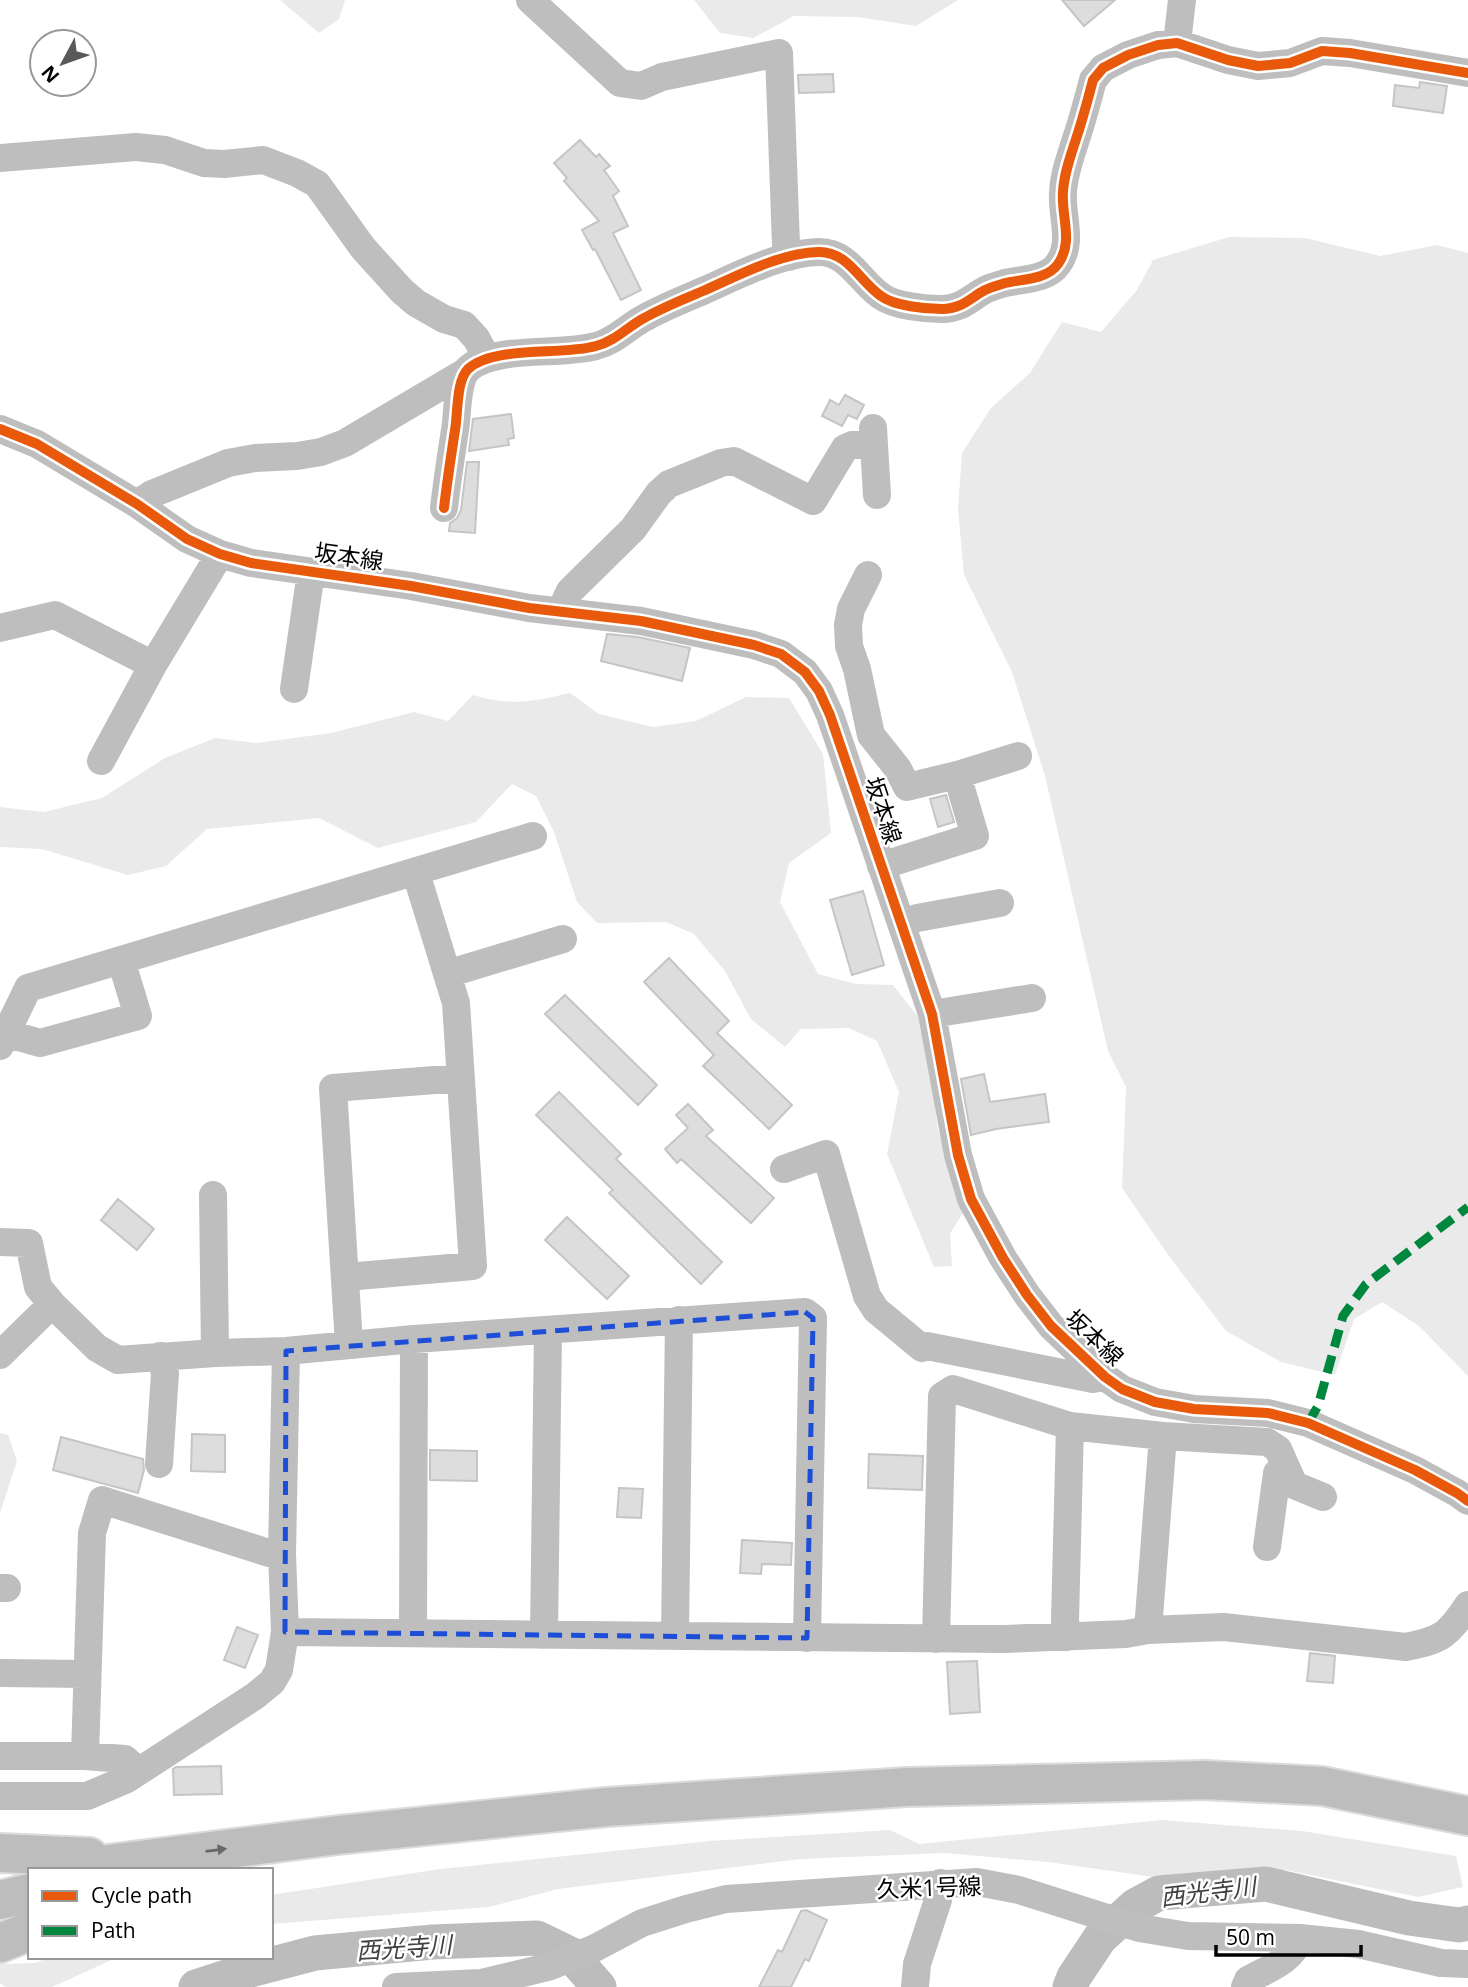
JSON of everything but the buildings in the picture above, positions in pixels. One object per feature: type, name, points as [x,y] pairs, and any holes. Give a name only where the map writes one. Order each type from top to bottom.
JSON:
[{"type":"highway","points":[[76,1868],[338,1835],[606,1807],[907,1787],[1205,1780],[1322,1786],[1468,1816]]},
{"type":"highway","points":[[257,1868],[341,1854],[609,1829],[901,1808],[1190,1799],[1319,1806],[1440,1829],[1468,1837]]},
{"type":"highway","points":[[0,1853],[149,1859]]},
{"type":"highway","points":[[0,1880],[28,1874]]},
{"type":"highway","points":[[0,1899],[28,1893]]},
{"type":"street","points":[[530,0],[620,83],[641,86],[662,77],[779,53],[786,245],[789,257]]},
{"type":"street","points":[[1177,43],[1182,0]]},
{"type":"street","points":[[137,505],[152,494],[228,463],[321,452],[345,443],[476,365],[506,355],[562,352],[596,346],[616,339],[630,325],[651,314],[764,264],[789,257],[818,252],[836,255],[881,297],[901,304],[944,309],[967,303],[985,290],[996,286],[1041,277],[1058,266],[1066,249],[1063,195],[1065,174],[1093,80],[1103,68],[1128,55],[1158,45],[1177,43],[1228,60],[1258,66],[1290,63],[1322,51],[1350,53],[1468,73]]},
{"type":"street","points":[[0,158],[136,147],[165,150],[204,163],[263,160],[317,184],[363,248],[402,291],[416,303],[444,319],[464,325],[480,344],[476,365],[458,395],[444,508]]},
{"type":"street","name":"坂本線","points":[[0,429],[37,444],[187,539],[220,554],[251,563],[411,586],[529,608],[641,621],[754,645],[781,654],[805,672],[819,691],[831,715],[932,1014],[958,1155],[971,1199],[1003,1258],[1051,1326],[1105,1377],[1122,1389],[1155,1402],[1194,1409],[1268,1413],[1308,1423],[1415,1470],[1468,1501]]},
{"type":"street","points":[[565,611],[570,591],[633,529],[659,493],[669,484],[721,463],[734,461],[813,501],[845,448],[873,436],[877,495]]},
{"type":"street","points":[[101,761],[153,665],[220,554]]},
{"type":"street","points":[[294,689],[311,572]]},
{"type":"street","points":[[868,575],[851,609],[848,625],[849,646],[857,669],[871,735],[898,769],[907,787],[1018,756]]},
{"type":"street","points":[[0,628],[55,615],[153,665]]},
{"type":"street","points":[[881,866],[975,836],[957,775]]},
{"type":"street","points":[[121,960],[138,1016],[40,1043],[3,1040],[28,988],[121,960],[416,873],[533,836]]},
{"type":"street","points":[[346,1277],[473,1266],[456,1003],[416,873]]},
{"type":"street","points":[[901,923],[1000,903]]},
{"type":"street","points":[[447,974],[563,939]]},
{"type":"street","points":[[932,1014],[1032,998]]},
{"type":"street","points":[[349,1344],[333,1088],[460,1078]]},
{"type":"street","points":[[784,1168],[826,1154],[867,1296],[876,1310],[922,1348],[927,1346],[1093,1379],[1105,1377]]},
{"type":"street","points":[[214,1195],[215,1353]]},
{"type":"street","points":[[0,1242],[29,1243],[38,1287],[97,1348],[118,1360],[286,1351],[414,1339],[805,1312],[813,1318],[807,1638]]},
{"type":"street","points":[[0,1355],[52,1304]]},
{"type":"street","points":[[675,1636],[679,1320]]},
{"type":"street","points":[[544,1635],[548,1330]]},
{"type":"street","points":[[414,1339],[414,1632]]},
{"type":"street","points":[[0,1796],[88,1796],[127,1779],[256,1696],[272,1682],[279,1670],[285,1632],[282,1553],[286,1351]]},
{"type":"street","points":[[159,1464],[165,1373],[160,1356]]},
{"type":"street","points":[[936,1639],[942,1396],[953,1389],[1070,1426],[1163,1436],[1267,1442],[1278,1449],[1294,1485],[1323,1497]]},
{"type":"street","points":[[1067,1637],[1065,1620],[1070,1426]]},
{"type":"street","points":[[1149,1629],[1163,1436]]},
{"type":"street","points":[[1268,1547],[1277,1473],[1286,1466]]},
{"type":"street","points":[[85,1756],[92,1533],[102,1500],[269,1553],[282,1553]]},
{"type":"street","points":[[285,1632],[1004,1639],[1224,1627],[1406,1647],[1433,1642],[1452,1629],[1468,1605]]},
{"type":"street","points":[[0,1673],[87,1674]]},
{"type":"street","points":[[0,1756],[125,1759],[138,1771]]},
{"type":"street","name":"久米1号線","points":[[396,1987],[482,1985],[548,1967],[593,1949],[642,1923],[726,1899],[977,1882],[1019,1890],[1139,1928],[1188,1936],[1300,1938],[1358,1944],[1441,1963],[1468,1964]]},
{"type":"street","points":[[915,1987],[917,1964],[938,1900],[940,1884]]},
{"type":"street","points":[[1245,1987],[1248,1980],[1283,1961],[1295,1951],[1300,1938]]},
{"type":"highlighted area","points":[[805,1312],[813,1318],[807,1638],[285,1632],[286,1351]]},
{"type":"shaded area","points":[[280,0],[345,0],[339,19],[319,33]]},
{"type":"shaded area","points":[[694,0],[958,0],[916,26],[858,17],[794,16],[753,38],[720,33]]},
{"type":"shaded area","points":[[1229,237],[1305,238],[1380,256],[1437,245],[1468,253],[1468,1376],[1419,1326],[1382,1302],[1354,1319],[1335,1375],[1281,1362],[1226,1331],[1122,1188],[1126,1087],[1108,1051],[1045,776],[1012,672],[964,575],[958,509],[962,453],[991,408],[1030,373],[1062,322],[1101,332],[1137,290],[1153,260]]},
{"type":"shaded area","points":[[570,693],[599,714],[653,727],[696,721],[746,697],[789,698],[823,754],[831,833],[789,863],[780,902],[818,974],[856,984],[893,985],[922,1022],[938,1130],[965,1209],[950,1234],[952,1266],[934,1267],[887,1154],[899,1092],[877,1041],[849,1028],[801,1029],[785,1047],[751,1019],[725,971],[694,934],[666,922],[597,923],[577,902],[554,832],[536,796],[512,784],[476,822],[378,848],[319,818],[207,829],[166,866],[128,875],[42,849],[0,847],[0,807],[44,812],[102,798],[165,758],[215,738],[257,743],[331,733],[414,712],[448,721],[473,695],[499,701],[522,702]]},
{"type":"shaded area","points":[[0,1433],[8,1435],[17,1461],[0,1513]]},
{"type":"shaded area","points":[[1162,1820],[1302,1831],[1456,1856],[1463,1887],[1418,1897],[1286,1870],[1154,1877],[1048,1862],[945,1853],[801,1859],[558,1889],[489,1907],[273,1924],[273,1895],[440,1869],[710,1841],[890,1830],[919,1844]]},
{"type":"shaded area","points":[[0,1958],[4,1964],[35,1963],[46,1959],[114,1959],[52,1987],[5,1987],[0,1983]]},
{"type":"waterway","name":"西光寺川","points":[[1070,1987],[1100,1938],[1135,1906],[1159,1893],[1266,1884],[1409,1918],[1459,1925],[1468,1923]]},
{"type":"waterway","name":"西光寺川","points":[[196,1987],[315,1953],[433,1942],[537,1938],[570,1954],[599,1987]]},
{"type":"marked path","points":[[1308,1423],[1318,1406],[1343,1316],[1366,1284],[1468,1207]]},
{"type":"cycle path","points":[[444,508],[461,381],[468,369],[480,362],[511,354],[582,349],[603,344],[667,306],[759,266],[804,253],[818,252],[838,256],[873,290],[887,299],[902,305],[928,308],[955,307],[990,288],[1047,273],[1063,256],[1066,238],[1063,201],[1065,178],[1093,80],[1103,68],[1128,55],[1158,45],[1177,43],[1228,60],[1258,66],[1290,63],[1322,51],[1350,53],[1468,73]]},
{"type":"cycle path","points":[[0,429],[37,444],[137,504],[187,539],[220,554],[251,563],[411,586],[529,608],[641,621],[754,645],[781,654],[805,672],[819,691],[830,715],[932,1014],[958,1155],[971,1199],[1003,1258],[1051,1326],[1105,1377],[1122,1389],[1155,1402],[1194,1409],[1268,1413],[1308,1423],[1415,1470],[1468,1501]]}]
